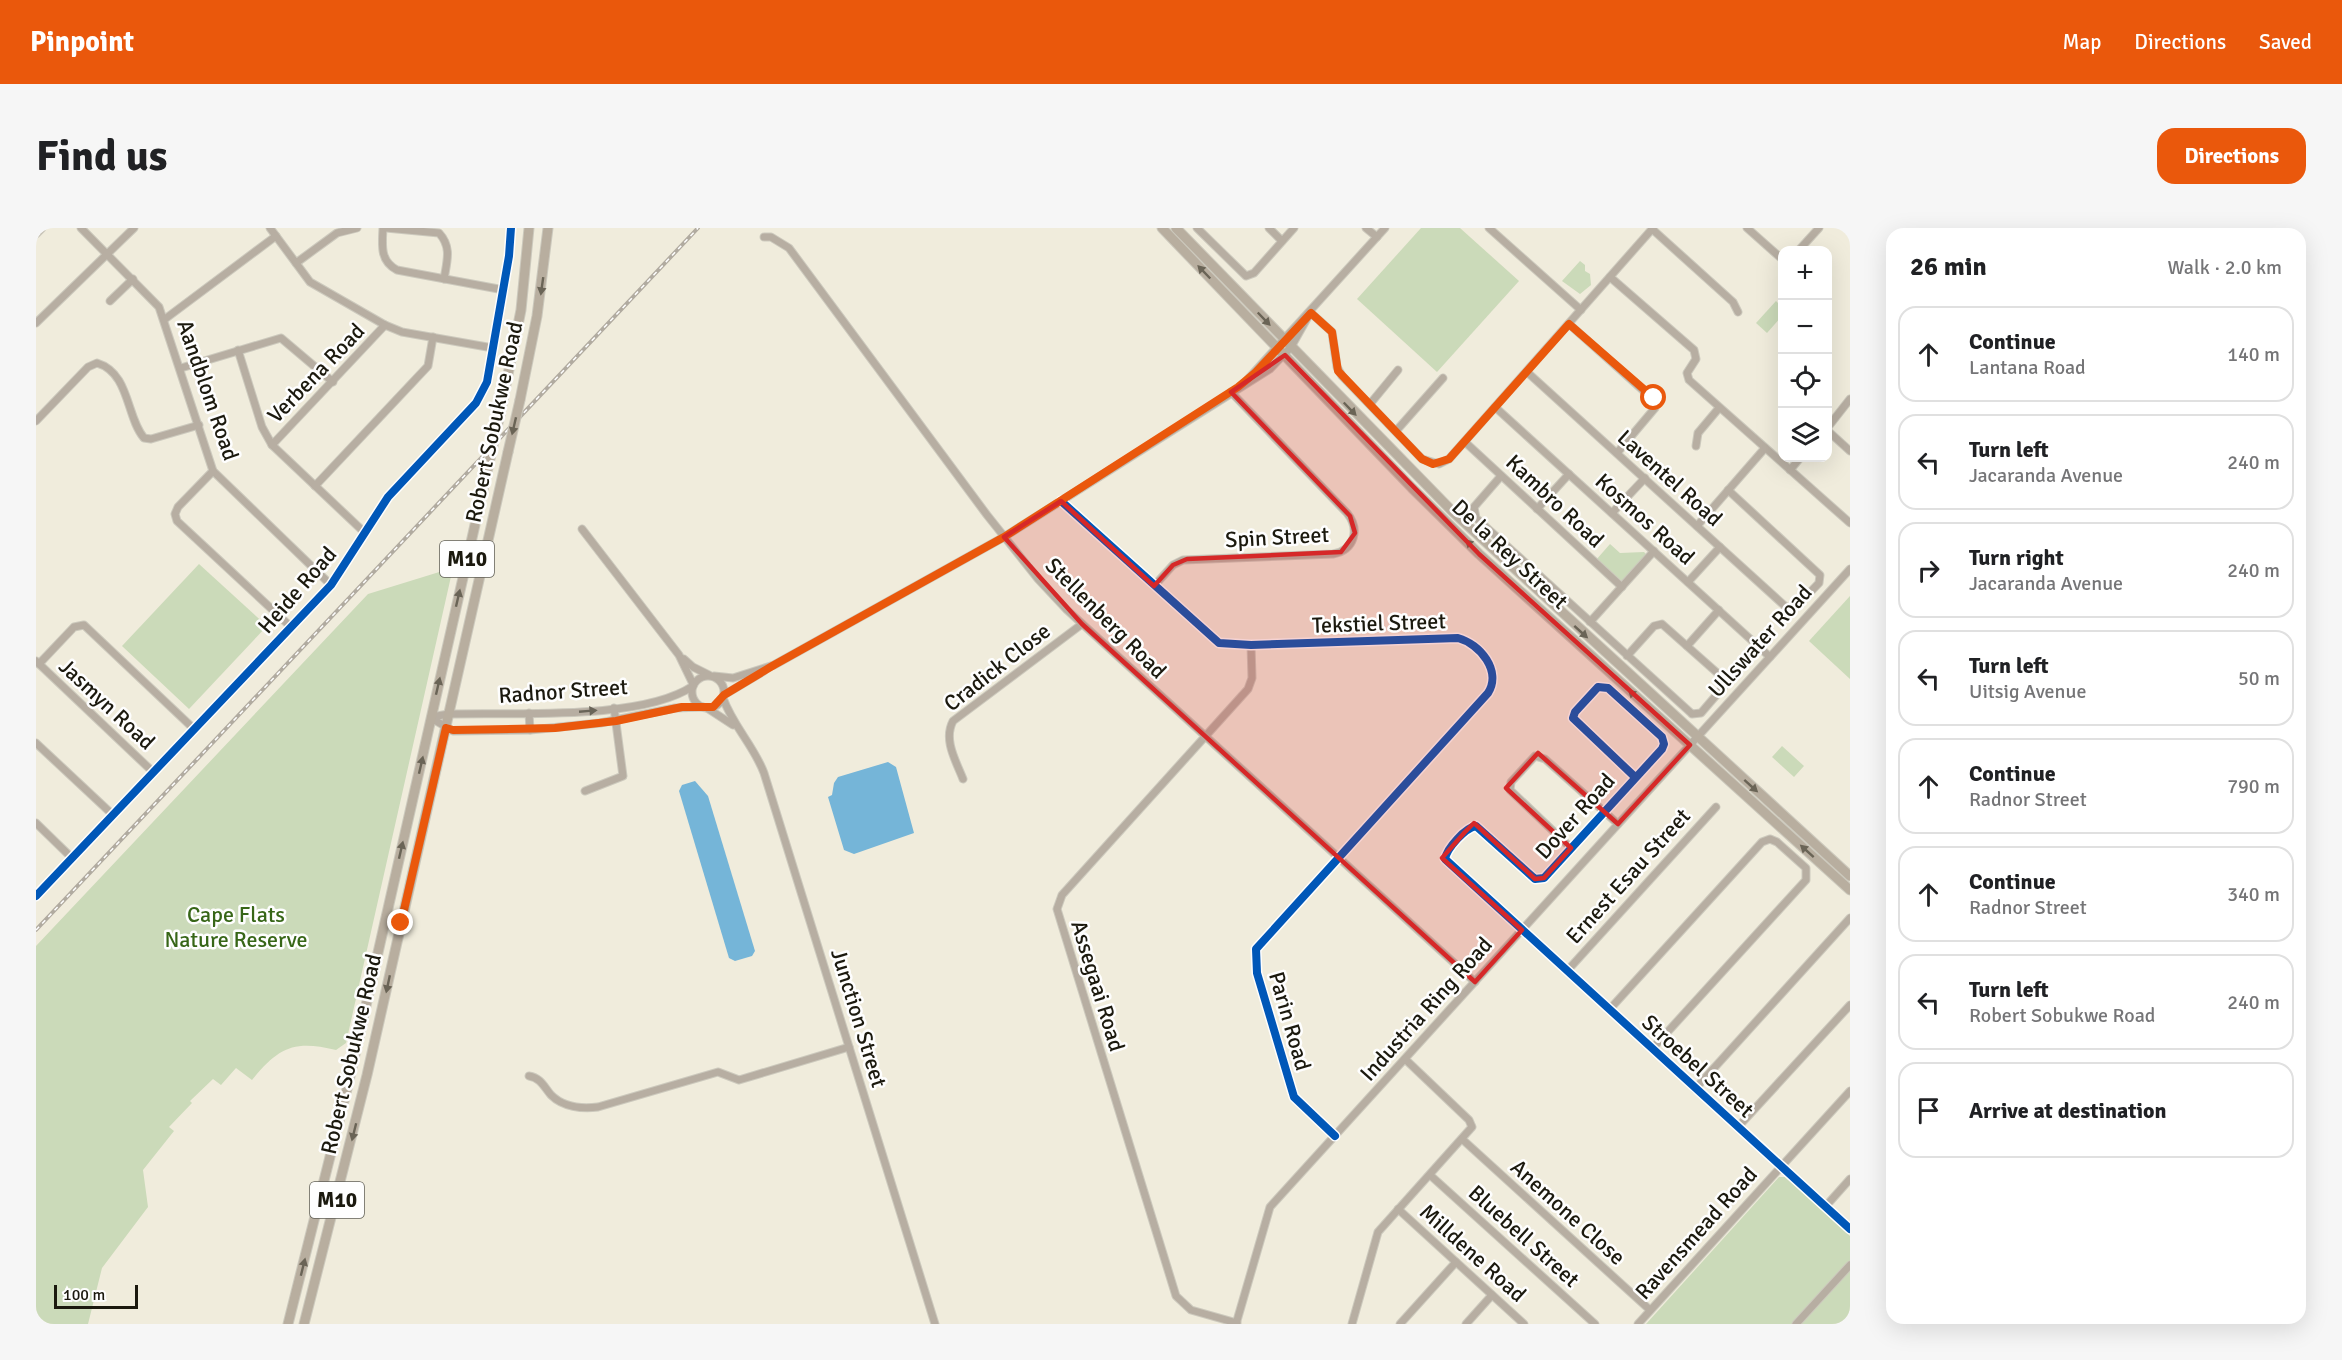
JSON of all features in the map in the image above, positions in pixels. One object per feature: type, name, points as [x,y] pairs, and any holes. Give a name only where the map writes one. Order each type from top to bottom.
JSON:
[{"type":"main road","name":"Robert Sobukwe Road","points":[[288,1324],[349,1082],[500,414],[521,309],[529,228]]},
{"type":"main road","name":"Robert Sobukwe Road","points":[[304,1324],[360,1105],[520,400],[537,316],[548,228]]},
{"type":"main road","name":"De la Rey Street","points":[[1162,228],[1453,512],[1850,876]]},
{"type":"main road","name":"De la Rey Street","points":[[1176,228],[1284,347],[1479,554],[1850,890]]},
{"type":"street","points":[[36,234],[42,228]]},
{"type":"street","name":"Aandblom Road","points":[[81,228],[153,299],[165,319],[213,471],[332,585]]},
{"type":"street","points":[[36,323],[134,228]]},
{"type":"street","points":[[270,228],[310,282],[385,325],[402,332],[493,348]]},
{"type":"street","points":[[296,263],[337,233],[357,228]]},
{"type":"street","points":[[444,279],[448,249],[447,243],[439,233],[384,228],[382,252],[391,267],[397,270],[444,279],[504,290]]},
{"type":"street","name":"Heide Road","points":[[36,896],[332,585],[388,497],[476,404],[487,382],[504,290],[511,228]]},
{"type":"street","points":[[1197,228],[1244,276],[1254,273],[1293,228]]},
{"type":"street","points":[[1269,228],[1282,241]]},
{"type":"street","points":[[1366,228],[1377,237]]},
{"type":"street","points":[[679,655],[693,685],[693,699],[704,707],[716,705],[723,697],[774,665],[1004,537],[1238,387],[1270,369],[1310,314],[1386,228]]},
{"type":"street","points":[[1489,228],[1581,310]]},
{"type":"street","points":[[1747,228],[1778,255]]},
{"type":"street","points":[[1802,246],[1818,228]]},
{"type":"street","points":[[1310,314],[1332,332],[1338,371],[1424,461],[1433,464],[1446,462],[1465,442],[1653,229],[1733,302],[1738,312]]},
{"type":"street","points":[[165,319],[276,236]]},
{"type":"street","name":"Stellenberg Road","points":[[764,237],[771,237],[789,248],[1004,537],[1038,579],[1082,624],[1475,982]]},
{"type":"street","points":[[1610,277],[1692,348],[1696,357],[1687,373],[1688,379],[1850,523]]},
{"type":"street","points":[[110,301],[133,279]]},
{"type":"street","points":[[1569,324],[1656,400],[1655,408],[1617,453]]},
{"type":"street","name":"Verbena Road","points":[[272,445],[385,325]]},
{"type":"street","points":[[315,486],[425,370],[430,361],[433,337]]},
{"type":"street","points":[[181,368],[281,338],[333,382]]},
{"type":"street","points":[[238,350],[262,427],[272,445],[365,533]]},
{"type":"street","points":[[36,421],[88,367],[97,363],[111,373],[125,391],[138,430],[144,438],[151,439],[199,425]]},
{"type":"street","points":[[1370,404],[1398,370]]},
{"type":"street","name":"Laventel Road","points":[[1527,372],[1791,609],[1797,607],[1821,577],[1728,490]]},
{"type":"street","points":[[1396,431],[1443,378]]},
{"type":"street","name":"Spin Street","points":[[1154,586],[1173,565],[1183,560],[1333,554],[1346,549],[1354,537],[1354,524],[1347,513],[1231,392]]},
{"type":"street","points":[[1832,421],[1850,400]]},
{"type":"street","name":"Kosmos Road","points":[[1495,407],[1770,657]]},
{"type":"street","points":[[1696,446],[1698,433],[1719,408]]},
{"type":"street","points":[[1832,435],[1850,451]]},
{"type":"street","name":"Kambro Road","points":[[1465,442],[1622,586]]},
{"type":"street","points":[[1696,526],[1765,448]]},
{"type":"street","points":[[1790,470],[1797,462]]},
{"type":"street","points":[[213,471],[178,507],[175,514],[177,521],[291,627]]},
{"type":"street","points":[[1537,509],[1569,474]]},
{"type":"street","points":[[1501,476],[1474,507],[1474,516],[1627,656],[1696,715],[1725,683],[1687,646],[1659,624],[1627,656]]},
{"type":"street","points":[[1612,513],[1645,478]]},
{"type":"street","name":"Tekstiel Street","points":[[1061,501],[1215,641],[1227,645],[1251,645],[1458,638],[1469,643],[1491,665],[1493,681],[1488,693],[1338,857]]},
{"type":"street","points":[[582,529],[679,655],[693,667],[713,676],[722,684],[723,697]]},
{"type":"street","points":[[1688,582],[1720,547]]},
{"type":"street","points":[[1590,622],[1654,551]]},
{"type":"street","name":"Ullswater Road","points":[[1690,745],[1849,571]]},
{"type":"street","points":[[1687,646],[1719,610]]},
{"type":"street","name":"Cradick Close","points":[[963,779],[949,740],[948,732],[953,721],[1082,624]]},
{"type":"street","points":[[37,663],[74,627],[84,625],[195,729]]},
{"type":"street","name":"Assegaai Road","points":[[1236,1323],[1191,1310],[1176,1296],[1057,912],[1062,895],[1250,686],[1251,645]]},
{"type":"street","name":"Jasmyn Road","points":[[37,663],[153,772]]},
{"type":"street","points":[[693,685],[701,677],[733,678],[774,665]]},
{"type":"street","name":"Radnor Street","points":[[431,718],[449,714],[529,713],[614,708],[673,696],[693,685]]},
{"type":"street","name":"Dover Road","points":[[1539,880],[1544,878],[1662,749],[1664,744],[1662,737],[1608,688],[1598,687],[1575,712],[1573,718],[1635,777]]},
{"type":"street","name":"Junction Street","points":[[723,697],[737,729]]},
{"type":"street","name":"Radnor Street","points":[[431,718],[453,730],[530,730],[616,721],[675,708],[704,707]]},
{"type":"street","name":"Junction Street","points":[[704,707],[720,714],[737,729],[754,752],[764,773],[935,1324]]},
{"type":"street","points":[[585,791],[623,776],[614,708]]},
{"type":"street","points":[[529,713],[530,730]]},
{"type":"street","points":[[36,743],[113,815]]},
{"type":"street","name":"Industria Ring Road","points":[[1236,1323],[1269,1210],[1690,745]]},
{"type":"street","points":[[1571,848],[1510,790],[1511,782],[1533,758],[1538,756],[1545,759],[1618,824]]},
{"type":"street","name":"Ernest Esau Street","points":[[1567,971],[1716,807]]},
{"type":"street","points":[[36,823],[72,858]]},
{"type":"street","name":"Stroebel Street","points":[[1539,880],[1478,826],[1468,829],[1446,855],[1448,864],[1850,1229]]},
{"type":"street","points":[[1610,1010],[1762,842],[1770,839],[1777,842],[1806,868],[1806,880],[1652,1049]]},
{"type":"street","name":"Parin Road","points":[[1335,1136],[1294,1097],[1257,973],[1255,956],[1260,943],[1338,857]]},
{"type":"street","points":[[1695,1089],[1850,918]]},
{"type":"street","points":[[1738,1127],[1850,1005]]},
{"type":"street","points":[[529,1076],[537,1078],[560,1101],[588,1108],[613,1104],[718,1072],[739,1080],[849,1047]]},
{"type":"street","points":[[1352,1324],[1374,1239],[1471,1128],[1470,1121],[1405,1059]]},
{"type":"street","name":"Ravensmead Road","points":[[1638,1324],[1850,1091]]},
{"type":"street","name":"Anemone Close","points":[[1462,1139],[1650,1310]]},
{"type":"street","name":"Bluebell Street","points":[[1430,1175],[1595,1324]]},
{"type":"street","points":[[1825,1207],[1850,1179]]},
{"type":"street","name":"Milldene Road","points":[[1398,1209],[1524,1324]]},
{"type":"street","points":[[1400,1324],[1456,1262]]},
{"type":"street","points":[[1796,1324],[1850,1265]]},
{"type":"street","points":[[1466,1324],[1492,1295]]},
{"type":"highlighted area","points":[[1285,355],[1479,554],[1690,745],[1618,824],[1538,753],[1506,788],[1571,848],[1544,878],[1535,879],[1474,823],[1465,832],[1442,858],[1522,930],[1475,982],[1082,624],[1004,537],[1061,501],[1154,586],[1173,565],[1187,559],[1341,552],[1355,533],[1350,516],[1231,392]]},
{"type":"green space","points":[[1421,228],[1460,228],[1519,281],[1437,372],[1357,299]]},
{"type":"green space","points":[[1580,261],[1585,265],[1585,271],[1590,274],[1591,285],[1580,294],[1562,281]]},
{"type":"green space","points":[[1776,301],[1778,303],[1778,321],[1767,333],[1756,323]]},
{"type":"green space","points":[[1610,544],[1620,553],[1644,552],[1647,555],[1622,581],[1596,560]]},
{"type":"green space","points":[[199,564],[267,626],[189,709],[122,646]]},
{"type":"green space","name":"Cape Flats Nature Reserve","points":[[449,569],[452,572],[346,1043],[336,1050],[309,1046],[288,1049],[279,1053],[252,1080],[236,1068],[221,1085],[213,1079],[190,1101],[192,1103],[169,1127],[174,1131],[143,1170],[148,1207],[102,1268],[88,1324],[36,1324],[36,946],[368,594]]},
{"type":"green space","points":[[1850,596],[1850,679],[1809,641]]},
{"type":"green space","points":[[1782,746],[1804,766],[1794,777],[1772,757]]},
{"type":"green space","points":[[1779,1177],[1785,1177],[1850,1236],[1850,1324],[1646,1324]]},
{"type":"water","points":[[888,762],[896,767],[914,833],[854,854],[844,850],[828,797],[832,795],[834,783],[838,777]]},
{"type":"water","points":[[695,781],[708,796],[755,951],[752,956],[735,961],[729,958],[679,791],[682,785]]},
{"type":"railway","points":[[36,930],[698,228]]},
{"type":"cycle path","points":[[36,896],[331,585],[388,497],[476,403],[487,382],[509,256],[511,228]]},
{"type":"cycle path","points":[[1061,501],[1219,643],[1251,645],[1458,638],[1481,652],[1490,668],[1492,685],[1488,693],[1256,949],[1257,973],[1294,1097],[1335,1136]]},
{"type":"cycle path","points":[[1635,777],[1573,718],[1575,712],[1598,687],[1608,688],[1662,737],[1664,744],[1662,749],[1544,878],[1535,879],[1476,826],[1457,839],[1445,859],[1850,1229]]},
{"type":"route","points":[[401,923],[446,728],[453,730],[530,730],[616,721],[682,707],[713,707],[719,704],[724,695],[774,665],[1004,537],[1238,387],[1256,372],[1284,339],[1311,313],[1332,332],[1336,364],[1342,376],[1422,459],[1436,465],[1443,464],[1449,459],[1569,324],[1654,398]]}]
